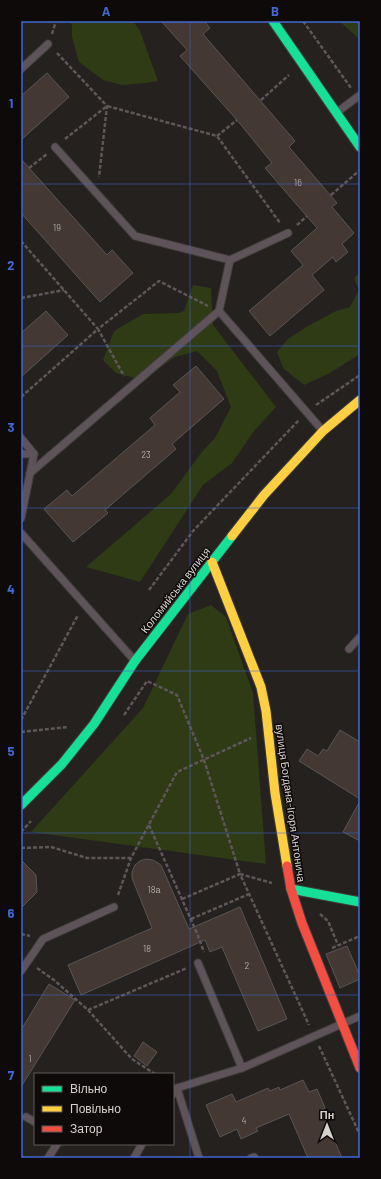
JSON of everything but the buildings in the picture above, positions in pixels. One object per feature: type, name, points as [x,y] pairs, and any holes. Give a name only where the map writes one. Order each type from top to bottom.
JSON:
[{"type":"main road","points":[[273,21],[360,147]]},
{"type":"main road","name":"Коломийська вулиця","points":[[21,805],[62,764],[94,724],[135,661],[264,495],[323,431],[360,400]]},
{"type":"main road","name":"вулиця Богдана-Ігоря Антонича","points":[[212,562],[261,687],[266,711],[276,799],[291,889],[314,955],[360,1068]]},
{"type":"main road","points":[[291,889],[360,902]]},
{"type":"lane","points":[[21,69],[48,44]]},
{"type":"lane","points":[[336,113],[358,96]]},
{"type":"lane","points":[[55,147],[135,236],[230,260],[288,233]]},
{"type":"lane","points":[[30,472],[219,311],[230,260]]},
{"type":"lane","points":[[219,311],[323,431]]},
{"type":"lane","points":[[21,438],[34,454]]},
{"type":"lane","points":[[21,454],[34,454]]},
{"type":"lane","points":[[21,518],[34,454]]},
{"type":"lane","points":[[21,533],[135,661]]},
{"type":"lane","points":[[349,648],[360,636]]},
{"type":"lane","points":[[21,971],[43,939],[114,907]]},
{"type":"lane","points":[[198,963],[242,1068]]},
{"type":"lane","points":[[199,1158],[175,1091],[242,1068],[360,1016]]},
{"type":"lane","points":[[26,1117],[34,1121]]},
{"type":"lane","points":[[48,1158],[56,1145]]},
{"type":"lane","points":[[134,1158],[141,1145]]},
{"type":"lane","points":[[251,1158],[255,1158]]},
{"type":"path","points":[[303,21],[358,96]]},
{"type":"path","points":[[48,44],[107,106],[217,136],[288,233]]},
{"type":"path","points":[[261,100],[292,72]]},
{"type":"path","points":[[29,168],[107,106]]},
{"type":"path","points":[[98,194],[107,106]]},
{"type":"path","points":[[217,136],[237,120]]},
{"type":"path","points":[[330,195],[360,170]]},
{"type":"path","points":[[21,241],[98,329],[130,387]]},
{"type":"path","points":[[21,397],[98,329],[159,281],[219,311]]},
{"type":"path","points":[[21,298],[64,290]]},
{"type":"path","points":[[149,590],[193,531],[307,412],[360,375]]},
{"type":"path","points":[[21,720],[84,604]]},
{"type":"path","points":[[120,720],[146,681],[176,695],[204,760],[240,874],[248,894],[360,1135]]},
{"type":"path","points":[[21,732],[94,724]]},
{"type":"path","points":[[114,907],[131,858],[177,772],[268,730]]},
{"type":"path","points":[[88,1010],[198,963],[205,954],[149,825]]},
{"type":"path","points":[[21,848],[51,847],[87,858],[131,858]]},
{"type":"path","points":[[182,899],[240,874],[291,889]]},
{"type":"path","points":[[190,919],[248,894]]},
{"type":"path","points":[[314,955],[360,936]]},
{"type":"path","points":[[27,962],[54,980],[88,1010],[132,1059],[153,1073]]},
{"type":"green space","points":[[69,21],[133,21],[140,31],[158,81],[122,85],[103,80],[79,62],[72,37],[72,25]]},
{"type":"green space","points":[[339,21],[360,22],[360,43],[356,36]]},
{"type":"green space","points":[[360,272],[360,354],[330,373],[304,385],[283,368],[277,352],[288,339],[308,326],[336,311],[350,307],[359,290],[354,278]]},
{"type":"green space","points":[[193,285],[211,288],[213,325],[276,407],[254,431],[232,463],[203,485],[140,582],[86,567],[171,494],[201,453],[215,438],[231,407],[217,371],[197,351],[175,357],[142,380],[116,373],[103,360],[114,331],[143,314],[178,313],[184,311]]},
{"type":"green space","points":[[211,605],[226,617],[253,693],[266,864],[31,832],[143,708],[188,614]]},
{"type":"traffic: fast","points":[[273,21],[360,147]]},
{"type":"traffic: fast","points":[[21,805],[62,764],[94,724],[135,661],[232,536]]},
{"type":"traffic: fast","points":[[291,889],[360,902]]},
{"type":"traffic: slow","points":[[232,536],[264,495],[323,431],[360,400]]},
{"type":"traffic: slow","points":[[212,562],[261,687],[266,711],[275,793],[287,866]]},
{"type":"traffic: jam","points":[[287,866],[291,889],[302,923],[360,1068]]}]
